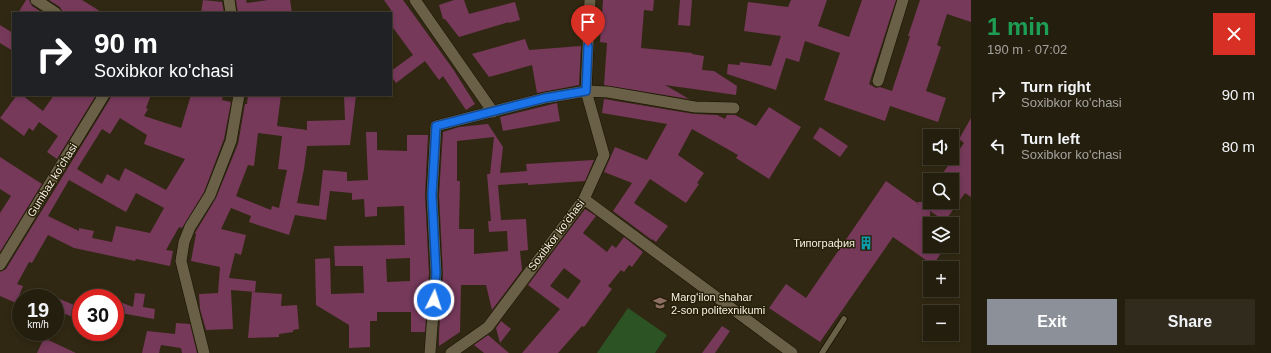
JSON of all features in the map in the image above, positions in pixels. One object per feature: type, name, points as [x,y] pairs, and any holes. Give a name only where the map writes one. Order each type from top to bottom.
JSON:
[{"type":"street","points":[[36,0],[54,12]]},
{"type":"street","points":[[229,0],[231,12]]},
{"type":"street","points":[[415,0],[493,112]]},
{"type":"street","name":"Soxibkor ko'chasi","points":[[451,353],[488,327],[584,199],[604,155],[586,91],[590,0]]},
{"type":"street","points":[[878,81],[903,0]]},
{"type":"street","points":[[430,353],[436,273],[432,195],[436,126],[545,98],[586,91],[608,92],[695,107],[734,108]]},
{"type":"street","name":"Gumbaz ko'chasi","points":[[0,265],[103,96]]},
{"type":"street","points":[[204,353],[181,262],[184,242],[190,227],[210,195],[232,141],[238,96]]},
{"type":"street","points":[[584,199],[792,353]]},
{"type":"lane","points":[[822,353],[844,318]]},
{"type":"green space","points":[[628,308],[667,335],[655,353],[597,353]]},
{"type":"building","points":[[26,0],[29,0],[32,6],[41,12],[19,12]]},
{"type":"building","points":[[49,0],[82,0],[101,12],[62,12],[60,7]]},
{"type":"building","points":[[203,0],[222,2],[224,12],[201,12]]},
{"type":"building","points":[[236,0],[246,0],[247,3],[268,0],[290,0],[292,12],[238,12]]},
{"type":"building","points":[[384,0],[403,0],[453,69],[475,104],[466,110],[443,76],[439,80],[425,61],[396,83],[392,77],[392,70],[413,55],[392,26],[391,10]]},
{"type":"building","points":[[454,0],[464,0],[469,14],[515,2],[520,20],[459,37],[445,19],[443,19],[439,5]]},
{"type":"building","points":[[603,0],[654,0],[653,11],[644,10],[641,48],[692,53],[704,56],[702,70],[714,71],[737,86],[736,95],[665,85],[689,99],[604,85],[607,43],[600,42]]},
{"type":"building","points":[[680,0],[692,0],[690,26],[678,25]]},
{"type":"building","points":[[791,0],[827,0],[818,26],[849,37],[862,0],[896,0],[869,84],[876,88],[880,87],[892,91],[920,0],[971,0],[971,22],[947,14],[937,45],[941,47],[926,91],[946,98],[938,122],[890,106],[885,121],[824,100],[840,53],[805,41],[799,62],[786,58],[776,90],[727,74],[728,64],[740,65],[740,62],[771,66],[781,36],[744,31],[748,2],[788,7]]},
{"type":"building","points":[[0,25],[12,32],[12,50],[0,43]]},
{"type":"building","points":[[525,39],[529,50],[581,46],[579,85],[537,93],[532,65],[489,77],[472,54]]},
{"type":"building","points":[[16,96],[23,96],[43,111],[53,96],[95,96],[57,159],[47,152],[58,136],[39,122],[33,131],[29,128],[24,136],[0,118]]},
{"type":"building","points":[[111,96],[151,96],[146,108],[148,109],[144,116],[181,128],[191,96],[223,96],[222,100],[231,102],[224,139],[204,192],[182,228],[179,227],[166,250],[173,251],[170,266],[136,259],[135,261],[74,248],[48,235],[32,263],[29,262],[17,284],[23,286],[22,289],[12,289],[12,301],[0,296],[0,272],[6,269]],"holes":[[[120,118],[147,135],[144,144],[185,159],[166,190],[125,168],[119,181],[107,174],[102,184],[77,169],[102,129],[110,134]],[[69,180],[126,212],[136,193],[164,208],[150,233],[116,226],[112,242],[92,238],[94,231],[79,228],[79,231],[48,216]]]},
{"type":"building","points":[[248,96],[281,96],[277,126],[307,130],[307,121],[345,120],[344,96],[356,96],[350,145],[307,146],[297,203],[319,206],[323,170],[347,172],[347,181],[368,180],[366,132],[377,132],[377,150],[407,151],[407,135],[428,135],[425,195],[429,273],[425,332],[411,332],[411,312],[377,312],[377,321],[370,321],[370,347],[349,348],[349,325],[316,305],[315,259],[330,258],[331,294],[364,293],[363,266],[335,266],[334,246],[405,245],[404,206],[377,207],[377,216],[365,217],[364,199],[352,200],[352,193],[330,191],[326,220],[295,215],[289,235],[249,222],[251,216],[231,208],[221,229],[246,235],[241,255],[235,253],[229,278],[256,281],[255,292],[231,290],[233,329],[206,330],[200,309],[199,294],[218,293],[220,267],[191,261],[195,233],[216,198],[238,144],[245,104],[247,104]],"holes":[[[258,133],[282,136],[278,169],[287,170],[279,208],[272,206],[271,210],[236,196],[248,165],[254,166]],[[410,258],[410,281],[387,282],[386,259]]]},
{"type":"building","points":[[604,99],[694,114],[717,115],[725,119],[727,115],[735,115],[756,126],[769,107],[801,127],[769,179],[736,158],[738,155],[692,129],[678,155],[704,173],[697,183],[699,184],[686,203],[650,179],[634,203],[668,226],[656,242],[613,211],[632,183],[604,172],[615,147],[647,160],[667,124],[602,113]]},
{"type":"building","points":[[557,103],[560,121],[503,131],[500,117]]},
{"type":"building","name":"Типография","points":[[971,118],[971,197],[965,193],[959,201],[959,173],[943,173],[949,165],[959,165],[959,150],[964,143],[959,139]]},
{"type":"building","points":[[488,124],[503,147],[500,173],[527,171],[526,164],[594,160],[585,181],[528,185],[528,183],[498,185],[501,220],[526,219],[528,250],[520,251],[522,270],[492,310],[486,285],[461,285],[460,332],[439,346],[443,274],[439,195],[443,132],[459,127]],"holes":[[[494,137],[490,174],[487,174],[491,221],[488,221],[489,232],[507,231],[508,251],[474,254],[474,229],[459,229],[460,181],[457,181],[457,141]]]},
{"type":"building","points":[[820,127],[848,146],[840,157],[813,138]]},
{"type":"building","points":[[0,157],[42,184],[0,252],[0,213],[11,196],[0,189]]},
{"type":"building","name":"Типография","points":[[886,181],[920,205],[917,202],[923,202],[923,209],[954,209],[948,217],[939,217],[930,211],[930,217],[923,217],[923,253],[941,253],[936,261],[927,261],[893,237],[820,342],[769,308],[786,284],[806,298]]},
{"type":"building","points":[[585,209],[596,216],[583,233],[607,252],[612,245],[616,248],[624,237],[643,252],[632,267],[629,265],[624,272],[621,270],[608,286],[612,289],[584,327],[582,326],[558,353],[522,353],[560,309],[528,285]],"holes":[[[564,268],[581,281],[568,299],[550,286]]]},
{"type":"building","points":[[252,292],[282,294],[281,306],[297,305],[299,329],[293,330],[293,332],[279,334],[279,337],[248,338]]},
{"type":"building","points":[[135,293],[145,294],[143,307],[155,309],[154,319],[124,314],[124,304],[133,307]]},
{"type":"building","points":[[64,301],[72,304],[72,317],[64,314]]},
{"type":"building","points":[[501,321],[511,329],[500,343],[496,328]]},
{"type":"building","points":[[176,323],[190,324],[197,353],[182,353],[181,348],[161,345],[159,353],[142,353],[147,331],[175,334]]},
{"type":"building","points":[[722,326],[730,331],[715,353],[702,353]]},
{"type":"building","points":[[488,335],[509,353],[484,353],[474,345]]},
{"type":"building","points":[[43,341],[50,341],[76,353],[37,353]]},
{"type":"place","name":"Типография","points":[[866,243]]},
{"type":"place","name":"Margʻilon shahar 2-son politexnikumi","points":[[660,303]]},
{"type":"route","points":[[434,300],[436,273],[432,195],[436,126],[545,98],[586,91],[588,46]]}]
